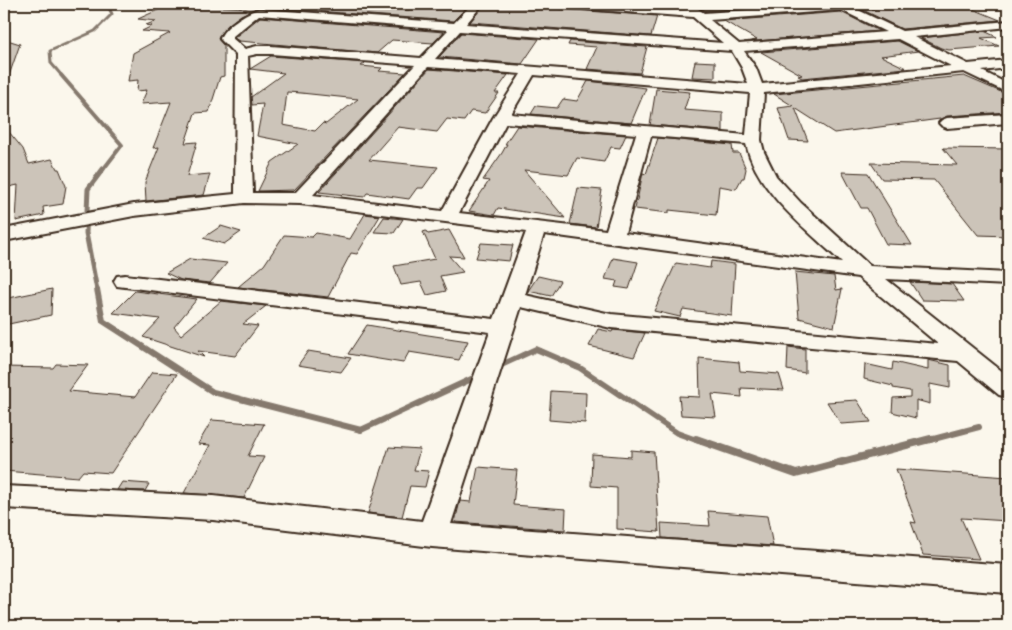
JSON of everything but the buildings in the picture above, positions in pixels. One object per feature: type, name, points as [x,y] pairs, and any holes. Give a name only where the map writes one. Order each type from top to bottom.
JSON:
[{"type":"street","points":[[300,199],[423,62],[478,4]]},
{"type":"street","points":[[560,4],[701,16],[874,4]]},
{"type":"street","points":[[686,4],[736,48],[749,68],[757,88],[753,140],[756,152],[768,178],[794,207],[864,272],[963,354],[1007,386]]},
{"type":"street","points":[[841,5],[1008,89]]},
{"type":"street","points":[[244,198],[242,54],[226,39],[227,35],[252,14],[258,12],[736,48],[1008,24]]},
{"type":"street","points":[[242,54],[257,50],[271,50],[757,88],[1008,64]]},
{"type":"street","points":[[448,216],[501,118],[530,71]]},
{"type":"street","points":[[501,118],[753,140]]},
{"type":"street","points":[[947,124],[1008,118]]},
{"type":"street","points":[[614,236],[645,130]]},
{"type":"street","points":[[4,235],[134,210],[244,198],[300,199],[614,236],[864,272],[1008,279]]},
{"type":"street","points":[[432,535],[537,227]]},
{"type":"street","points":[[124,281],[503,327]]},
{"type":"street","points":[[513,299],[611,321],[963,354]]},
{"type":"street","points":[[4,497],[213,508],[432,535],[1008,579]]},
{"type":"waterway","points":[[62,76],[51,63],[50,51],[95,31],[112,14],[107,4]]},
{"type":"waterway","points":[[61,75],[122,145],[102,171]]},
{"type":"waterway","points":[[97,290],[86,233],[88,189],[103,169]]},
{"type":"waterway","points":[[97,289],[103,321],[213,392],[361,430],[480,375]]},
{"type":"waterway","points":[[497,367],[536,349],[580,368],[677,433],[699,441]]},
{"type":"waterway","points":[[926,441],[979,427]]},
{"type":"waterway","points":[[696,439],[796,474],[930,439]]}]
